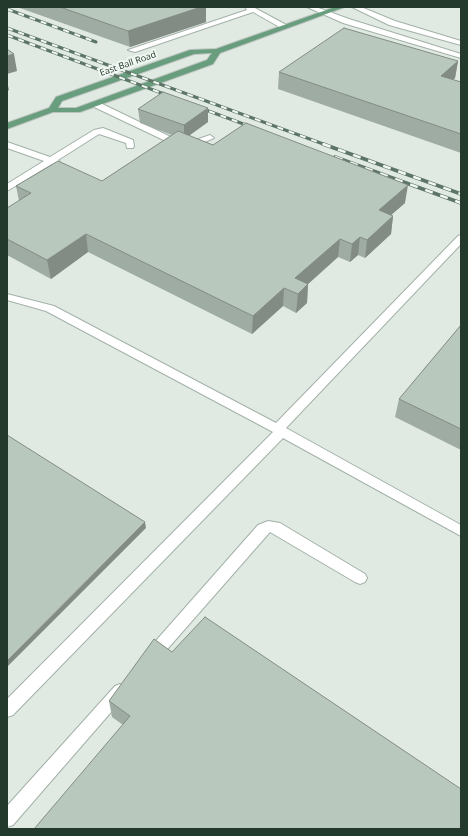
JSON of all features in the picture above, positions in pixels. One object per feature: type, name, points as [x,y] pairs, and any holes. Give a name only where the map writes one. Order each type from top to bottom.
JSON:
[{"type":"main road","name":"East Ball Road","points":[[52,110],[58,99],[193,52],[217,51],[342,7]]},
{"type":"main road","name":"East Ball Road","points":[[7,126],[52,110],[77,110],[95,104],[210,62],[217,51]]},
{"type":"lane","points":[[310,7],[323,14],[461,56]]},
{"type":"lane","points":[[355,7],[392,22],[461,43]]},
{"type":"lane","points":[[132,50],[250,9],[286,27]]},
{"type":"lane","points":[[95,104],[174,142],[191,145],[210,138]]},
{"type":"lane","points":[[7,188],[100,131],[130,142],[130,146]]},
{"type":"lane","points":[[7,145],[65,166]]},
{"type":"lane","points":[[7,710],[280,430],[461,238]]},
{"type":"lane","points":[[7,297],[50,308],[280,430],[461,531]]},
{"type":"lane","points":[[143,665],[263,528],[275,526],[360,578]]},
{"type":"lane","points":[[7,820],[127,683]]},
{"type":"building","points":[[60,7],[201,7],[128,31]]},
{"type":"building","points":[[344,28],[458,61],[441,76],[461,82],[461,134],[279,72]]},
{"type":"building","points":[[7,49],[14,54],[7,56]]},
{"type":"building","points":[[163,92],[208,108],[184,125],[138,109]]},
{"type":"building","points":[[246,123],[408,185],[379,210],[393,216],[367,240],[360,237],[352,244],[340,239],[295,278],[308,284],[298,294],[284,288],[253,316],[86,234],[47,260],[7,239],[7,208],[31,193],[16,186],[58,161],[102,181],[178,131],[213,145]]},
{"type":"building","points":[[461,325],[461,429],[399,399]]},
{"type":"building","points":[[7,435],[145,522],[7,661]]},
{"type":"building","points":[[205,617],[461,789],[461,829],[34,829],[130,716],[109,701],[154,639],[172,652]]},
{"type":"railway","points":[[7,9],[96,42]]},
{"type":"railway","points":[[7,28],[326,145]]},
{"type":"railway","points":[[7,35],[172,97]]},
{"type":"railway","points":[[198,107],[254,128]]},
{"type":"railway","points":[[323,144],[461,194]]},
{"type":"railway","points":[[335,157],[461,203]]}]
